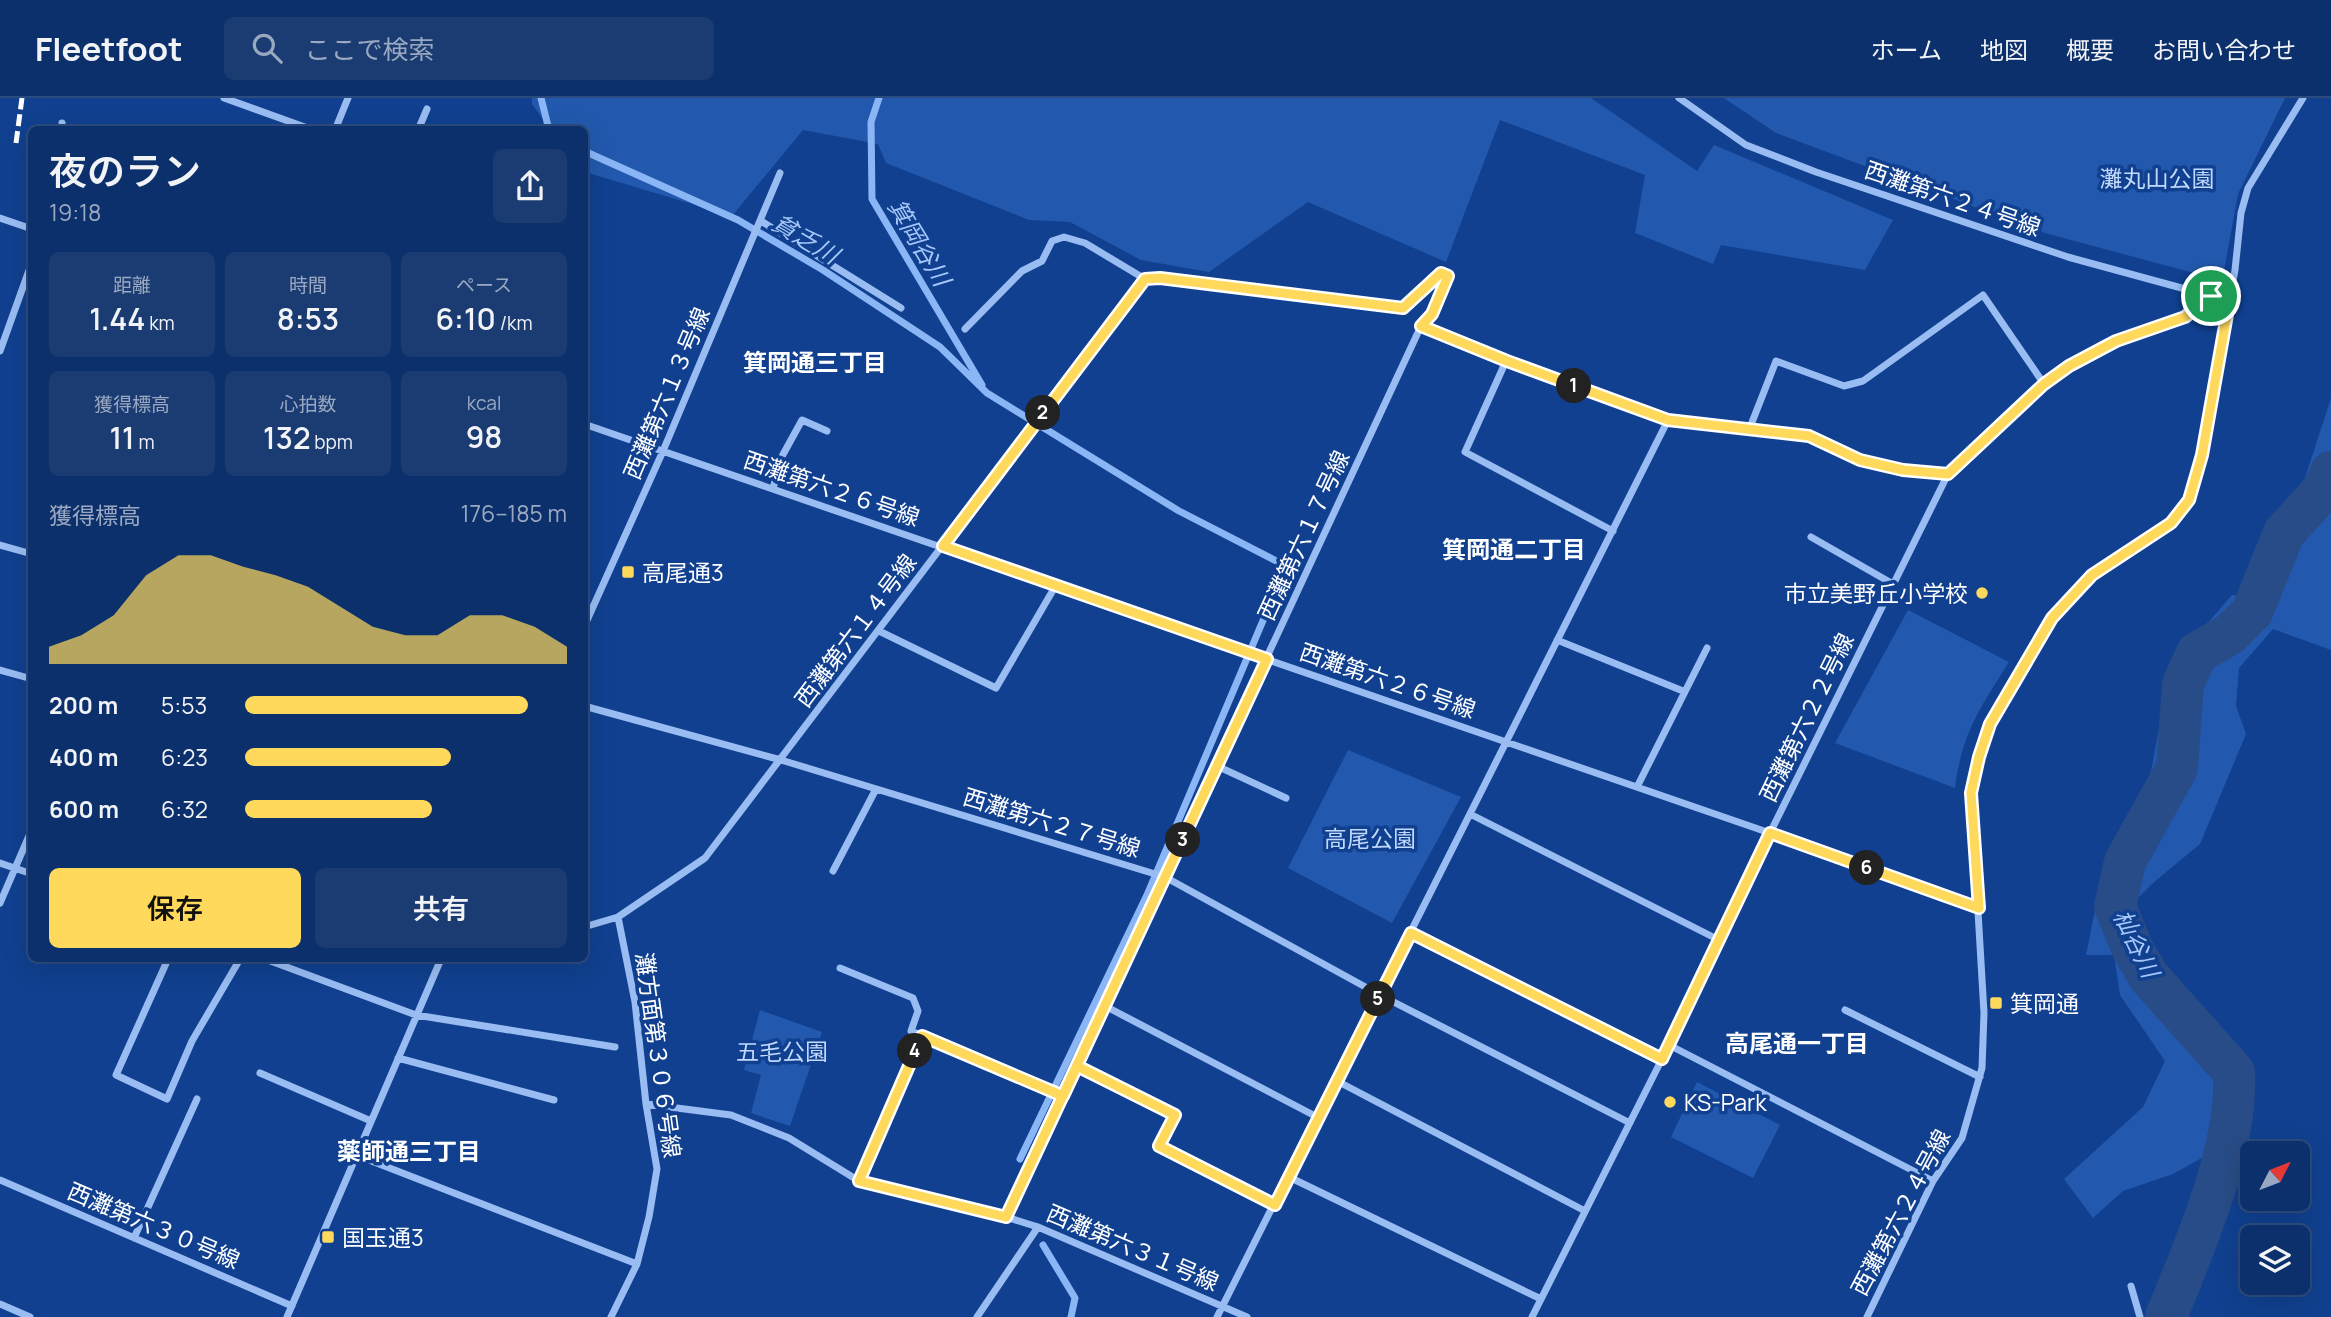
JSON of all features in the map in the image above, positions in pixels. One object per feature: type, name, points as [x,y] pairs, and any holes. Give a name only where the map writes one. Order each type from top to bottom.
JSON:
[{"type":"street","points":[[224,98],[302,126]]},
{"type":"street","points":[[337,126],[348,98]]},
{"type":"street","name":"西灘第六２４号線","points":[[1679,98],[1746,145],[1816,172],[2068,257],[2211,296],[2231,292]]},
{"type":"street","name":"西灘第六２４号線","points":[[1867,1317],[1933,1181],[1962,1138],[1982,1068],[1984,1013],[1971,793],[1990,724],[2052,618],[2092,575],[2171,523],[2189,500],[2202,455],[2235,270],[2241,213],[2248,188],[2303,98]]},
{"type":"street","points":[[420,126],[426,109]]},
{"type":"street","name":"西灘第六１３号線","points":[[588,618],[663,451],[780,173]]},
{"type":"street","points":[[0,218],[28,228]]},
{"type":"street","points":[[761,220],[901,308]]},
{"type":"street","points":[[965,329],[1023,271],[1042,261],[1052,241],[1064,237],[1085,243],[1145,279]]},
{"type":"street","points":[[0,351],[28,273]]},
{"type":"street","name":"西灘第六１７号線","points":[[1006,1217],[1421,326],[1432,314],[1448,276],[1441,273],[1403,308],[1160,278],[1145,279]]},
{"type":"street","name":"西灘第六１４号線","points":[[588,926],[618,917],[705,858],[1145,279]]},
{"type":"street","points":[[1749,430],[1776,361],[1844,386],[1863,381],[1983,295],[2044,384]]},
{"type":"street","points":[[1421,326],[1507,361],[1668,420],[1809,436],[1860,460],[1903,470],[1948,474],[2044,384],[2069,366],[2116,341],[2185,317],[2211,296]]},
{"type":"street","points":[[1507,361],[1465,452],[1613,531]]},
{"type":"street","points":[[773,489],[780,460],[802,420],[827,430]]},
{"type":"street","points":[[1217,1317],[1668,420]]},
{"type":"street","name":"西灘第六２６号線","points":[[588,425],[1637,786],[1979,908]]},
{"type":"street","name":"西灘第六２２号線","points":[[1532,1317],[1669,1045],[1770,833],[1948,474]]},
{"type":"street","points":[[1811,537],[1893,584]]},
{"type":"street","points":[[0,545],[28,553]]},
{"type":"street","points":[[879,631],[996,688],[1056,585]]},
{"type":"street","points":[[1557,640],[1683,691]]},
{"type":"street","points":[[1637,786],[1707,648]]},
{"type":"street","points":[[0,670],[28,678]]},
{"type":"street","name":"西灘第六２７号線","points":[[588,707],[781,760],[1166,877],[1380,995],[1630,1123]]},
{"type":"street","points":[[1217,766],[1286,798]]},
{"type":"street","points":[[833,871],[876,789]]},
{"type":"street","points":[[1470,814],[1719,940]]},
{"type":"street","points":[[0,904],[28,839]]},
{"type":"street","points":[[0,863],[28,873]]},
{"type":"street","name":"灘方面第３０６号線","points":[[611,1317],[637,1264],[657,1169],[646,1104],[635,1002],[618,917]]},
{"type":"street","points":[[1411,933],[1662,1059]]},
{"type":"street","points":[[167,962],[116,1075],[166,1099],[192,1041],[238,962]]},
{"type":"street","points":[[274,962],[416,1015],[615,1047]]},
{"type":"street","points":[[287,1317],[440,962]]},
{"type":"street","points":[[840,968],[913,998],[918,1011],[911,1031],[1063,1096]]},
{"type":"street","points":[[1105,1006],[1319,1118]]},
{"type":"street","points":[[1845,1010],[1980,1077]]},
{"type":"street","points":[[859,1181],[922,1036]]},
{"type":"street","points":[[1669,1045],[1933,1181]]},
{"type":"street","points":[[398,1058],[554,1100]]},
{"type":"street","points":[[1077,1066],[1175,1115],[1159,1146],[1275,1205]]},
{"type":"street","points":[[260,1073],[371,1121]]},
{"type":"street","points":[[1337,1082],[1585,1211]]},
{"type":"street","points":[[134,1238],[197,1100]]},
{"type":"street","name":"西灘第六３１号線","points":[[646,1104],[731,1115],[789,1138],[859,1181],[1038,1227],[1247,1317]]},
{"type":"street","points":[[356,1155],[637,1264]]},
{"type":"street","points":[[1289,1177],[1541,1299]]},
{"type":"street","name":"西灘第六３０号線","points":[[0,1180],[292,1306]]},
{"type":"street","points":[[977,1317],[1038,1227]]},
{"type":"street","points":[[2131,1286],[2140,1317]]},
{"type":"street","points":[[0,1304],[30,1317]]},
{"type":"green space","points":[[532,98],[1591,98],[1697,171],[1714,145],[1893,220],[1865,270],[1721,245],[1713,264],[1635,233],[1645,175],[1500,120],[1446,262],[1308,202],[1209,272],[1141,260],[1070,222],[1029,220],[886,163],[878,144],[803,130],[732,216],[588,173],[588,126],[548,126],[532,104]]},
{"type":"green space","name":"灘丸山公園","points":[[1724,98],[2285,98],[2238,194],[2224,271],[2216,279],[2045,233],[1776,133]]},
{"type":"green space","points":[[2331,398],[2331,650],[2273,629],[2239,668],[2236,706],[2246,734],[2200,844],[2128,908],[2113,936],[2137,979],[2184,996],[2228,1043],[2234,1089],[2207,1155],[2173,1174],[2123,1191],[2093,1218],[2064,1179],[2143,1107],[2165,1061],[2120,995],[2114,955],[2086,955],[2107,851],[2149,783],[2170,666],[2232,595],[2270,596],[2286,562],[2280,555]]},
{"type":"green space","points":[[1908,610],[2009,662],[1981,708],[1968,736],[1955,788],[1835,743]]},
{"type":"green space","name":"高尾公園","points":[[1348,750],[1461,797],[1392,923],[1288,868]]},
{"type":"green space","name":"五毛公園","points":[[760,1010],[822,1032],[790,1126],[751,1113],[761,1075],[744,1070]]},
{"type":"green space","points":[[1697,1082],[1780,1125],[1753,1178],[1671,1137]]},
{"type":"waterway","name":"貧乏川","points":[[541,98],[548,126]]},
{"type":"waterway","name":"箕岡谷川","points":[[879,98],[871,122],[872,199],[982,385]]},
{"type":"waterway","points":[[588,153],[738,220],[823,270],[940,347],[987,393],[1179,511],[1286,566],[1147,895],[1020,1159]]},
{"type":"waterway","name":"杣谷川","points":[[2166,1317],[2201,1228],[2222,1164],[2229,1133],[2234,1072],[2149,977],[2132,948],[2115,906],[2125,862],[2177,768],[2183,684],[2197,653],[2230,634],[2252,612],[2284,533],[2324,489],[2331,472]]},
{"type":"waterway","points":[[1043,1245],[1075,1298],[1071,1317]]},
{"type":"railway","points":[[16,143],[22,98]]},
{"type":"place","name":"高尾通3","points":[[628,572]]},
{"type":"place","name":"市立美野丘小学校","points":[[1982,593]]},
{"type":"place","name":"箕岡通","points":[[1996,1003]]},
{"type":"place","name":"KS-Park","points":[[1670,1102]]},
{"type":"place","name":"国玉通3","points":[[328,1237]]},
{"type":"district","name":"箕岡通三丁目","points":[[815,361]]},
{"type":"district","name":"箕岡通二丁目","points":[[1514,548]]},
{"type":"district","name":"高尾通一丁目","points":[[1797,1042]]},
{"type":"district","name":"薬師通三丁目","points":[[409,1150]]},
{"type":"route","points":[[2211,296],[2185,317],[2116,341],[2069,366],[2044,384],[1948,474],[1903,470],[1860,460],[1809,436],[1668,420],[1507,361],[1421,326],[1432,314],[1448,276],[1441,273],[1403,308],[1160,278],[1145,279],[943,546],[1267,659],[1166,877],[1105,1006],[1077,1066],[1063,1096],[1006,1217],[859,1181],[922,1036],[1063,1096],[1077,1066],[1175,1115],[1159,1146],[1275,1205],[1411,933],[1662,1059],[1770,833],[1979,908],[1971,793],[1990,724],[2052,618],[2092,575],[2171,523],[2189,500],[2202,455],[2231,292],[2211,296]]}]
